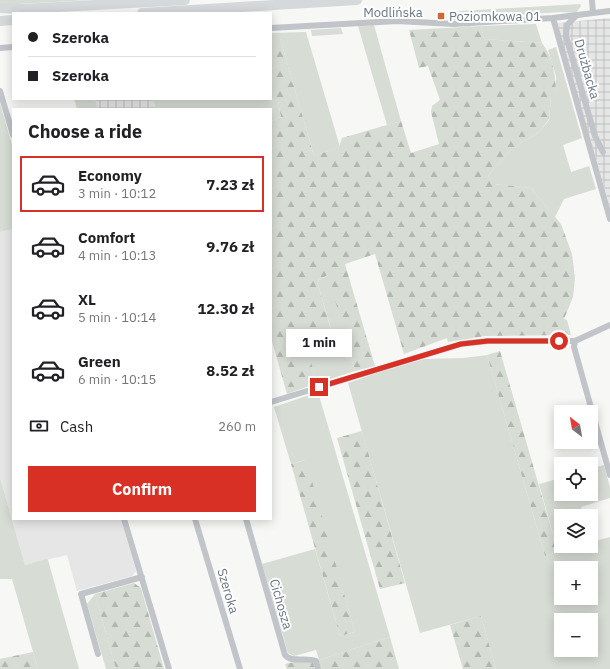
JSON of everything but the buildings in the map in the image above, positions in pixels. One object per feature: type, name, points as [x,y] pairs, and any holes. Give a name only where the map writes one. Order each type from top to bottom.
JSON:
[{"type":"highway","points":[[0,8],[22,9],[185,0]]},
{"type":"highway","points":[[159,12],[357,0]]},
{"type":"street","points":[[592,0],[593,13]]},
{"type":"street","name":"Modlińska","points":[[272,28],[397,21],[454,24],[553,18],[610,11]]},
{"type":"street","name":"Drużbacka","points":[[576,16],[567,25],[566,36],[595,136],[604,152]]},
{"type":"street","points":[[553,18],[610,219]]},
{"type":"street","points":[[0,48],[12,47]]},
{"type":"street","points":[[0,90],[12,132]]},
{"type":"street","points":[[272,402],[461,344],[488,341],[575,341],[610,325]]},
{"type":"street","points":[[575,341],[574,347],[576,355],[610,473]]},
{"type":"street","points":[[124,520],[169,669]]},
{"type":"street","name":"Szeroka","points":[[195,520],[240,669]]},
{"type":"street","name":"Cichosza","points":[[246,520],[285,655],[290,659],[312,659],[316,661],[318,669]]},
{"type":"street","points":[[98,654],[81,594],[142,577]]},
{"type":"shaded area","points":[[610,18],[610,207],[557,23]]},
{"type":"shaded area","points":[[95,100],[153,100],[156,108],[98,108]]},
{"type":"shaded area","points":[[12,229],[12,520],[0,478],[0,232]]},
{"type":"shaded area","points":[[12,520],[121,520],[136,571],[132,576],[77,591],[67,555],[25,565]]},
{"type":"green space","points":[[0,0],[89,0],[0,5]]},
{"type":"green space","points":[[580,4],[581,6],[576,13],[560,12],[451,20],[451,13],[461,11]]},
{"type":"green space","points":[[536,24],[542,43],[484,39],[481,26]]},
{"type":"green space","points":[[374,25],[401,121],[387,125],[358,26]]},
{"type":"green space","points":[[481,26],[484,39],[542,43],[546,48],[554,74],[556,94],[551,98],[549,119],[539,132],[510,150],[488,176],[494,184],[531,188],[561,224],[572,254],[575,278],[573,297],[564,319],[567,320],[571,335],[485,336],[448,342],[447,338],[404,354],[375,254],[345,264],[375,366],[355,371],[328,275],[317,281],[331,330],[303,334],[317,383],[287,394],[272,342],[272,121],[281,117],[278,101],[272,100],[272,38],[280,38],[314,156],[339,147],[342,138],[401,121],[411,153],[439,144],[431,112],[432,106],[440,100],[428,66],[419,68],[409,30]]},
{"type":"green space","points":[[341,28],[343,34],[312,36],[311,30]]},
{"type":"green space","points":[[306,32],[340,147],[314,156],[280,38],[272,38],[272,33]]},
{"type":"green space","points":[[556,47],[582,138],[563,145],[571,172],[589,166],[596,189],[564,199],[555,217],[531,188],[493,184],[488,176],[510,150],[539,132],[549,120],[551,98],[556,93],[556,76],[548,50]]},
{"type":"green space","points":[[74,100],[95,100],[98,108],[77,108]]},
{"type":"green space","points":[[153,100],[272,100],[278,101],[281,117],[272,121],[272,108],[156,108]]},
{"type":"green space","points":[[0,103],[12,145],[12,229],[0,232]]},
{"type":"green space","points":[[329,275],[355,371],[317,383],[302,333],[331,329],[317,281]]},
{"type":"green space","points":[[500,351],[554,538],[555,553],[545,556],[487,355]]},
{"type":"green space","points":[[487,355],[545,556],[555,553],[598,553],[598,540],[610,537],[610,669],[496,669],[481,616],[420,633],[348,383],[424,359],[463,358]]},
{"type":"green space","points":[[318,392],[390,637],[319,660],[316,650],[294,656],[288,653],[262,564],[315,549],[340,636],[355,632],[305,460],[291,464],[274,407]]},
{"type":"green space","points":[[362,431],[405,583],[380,589],[337,438]]},
{"type":"green space","points":[[306,460],[355,632],[340,636],[291,464]]},
{"type":"green space","points":[[604,465],[610,487],[610,498],[581,507],[582,509],[554,509],[554,538],[539,484],[554,480],[554,501],[598,501],[598,467]]},
{"type":"green space","points":[[0,478],[25,565],[48,560],[79,669],[38,669],[12,579],[0,579]]},
{"type":"green space","points":[[134,583],[141,588],[164,669],[116,669],[95,594]]},
{"type":"green space","points":[[95,594],[116,669],[106,669],[87,604]]},
{"type":"green space","points":[[481,616],[496,669],[463,669],[450,625]]},
{"type":"green space","points":[[390,637],[399,669],[321,669],[319,660]]},
{"type":"green space","points":[[33,652],[38,669],[0,669],[0,659]]},
{"type":"green space","points":[[307,659],[313,662],[315,669],[287,669],[285,664]]},
{"type":"place","name":"Poziomkowa 01","points":[[441,16]]},
{"type":"route","points":[[319,387],[461,344],[488,341],[559,341]]}]
